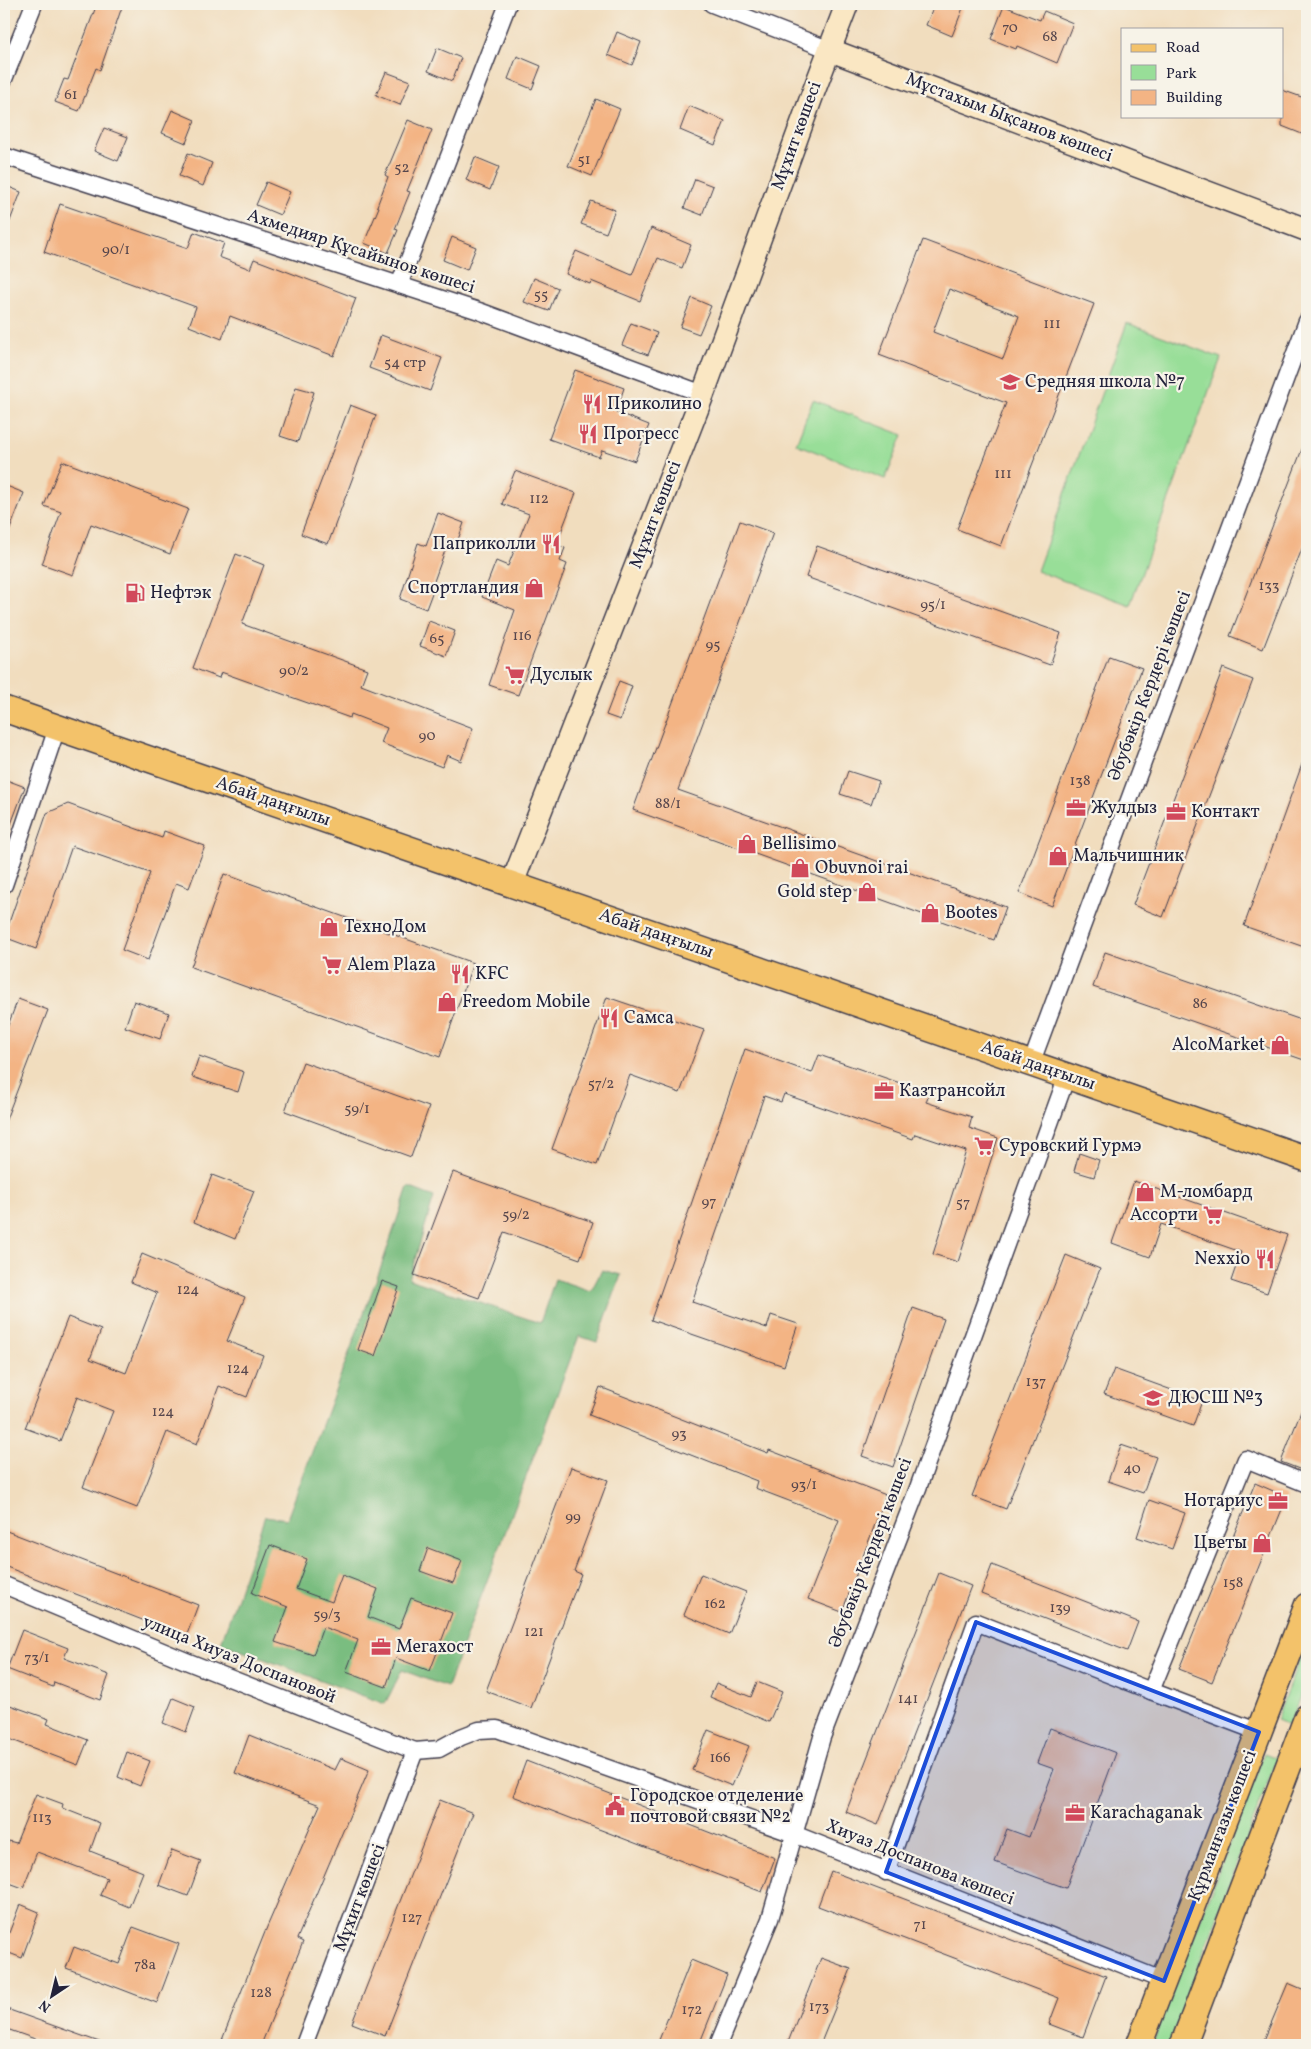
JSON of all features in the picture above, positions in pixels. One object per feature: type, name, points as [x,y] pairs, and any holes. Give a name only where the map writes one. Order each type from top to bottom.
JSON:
[{"type":"main road","name":"Абай даңғылы","points":[[4,709],[1307,1159]]},
{"type":"main road","name":"Құрманғазы көшесі","points":[[1139,2045],[1307,1606]]},
{"type":"main road","points":[[1184,2045],[1307,1717]]},
{"type":"main road","points":[[1259,1732],[1296,1746]]},
{"type":"street","points":[[4,80],[34,4]]},
{"type":"street","points":[[399,285],[508,4]]},
{"type":"street","name":"Мұстахым Ықсанов көшесі","points":[[712,4],[1307,230]]},
{"type":"street","name":"Мұхит көшесі","points":[[512,884],[704,394],[848,4]]},
{"type":"street","name":"Ахмедияр Құсайынов көшесі","points":[[4,156],[479,311],[704,394]]},
{"type":"street","name":"Әбубәкір Кердері көшесі","points":[[1030,1064],[1307,321]]},
{"type":"street","points":[[4,885],[57,728]]},
{"type":"street","name":"Әбубәкір Кердері көшесі","points":[[718,2045],[770,1919],[822,1736],[918,1488],[1067,1076]]},
{"type":"street","points":[[1151,1690],[1246,1459],[1307,1484]]},
{"type":"street","name":"улица Хиуаз Доспановой","points":[[4,1585],[186,1661],[415,1751],[439,1749],[461,1737]]},
{"type":"street","points":[[886,1872],[976,1622],[1259,1732]]},
{"type":"street","name":"Хиуаз Доспанова көшесі","points":[[461,1737],[479,1730],[497,1730],[794,1834],[1164,1981]]},
{"type":"street","name":"Мұхит көшесі","points":[[304,2045],[415,1751]]},
{"type":"highlighted area","points":[[976,1622],[1259,1732],[1164,1981],[886,1872]]},
{"type":"green space","points":[[1127,323],[1221,358],[1130,605],[1037,571]]},
{"type":"green space","points":[[813,400],[903,435],[885,479],[796,444]]},
{"type":"green space","points":[[408,1187],[434,1197],[409,1279],[540,1323],[555,1279],[591,1291],[602,1270],[621,1275],[597,1342],[579,1336],[447,1687],[402,1670],[385,1704],[221,1643],[265,1516],[287,1519],[380,1270]]},
{"type":"green space","points":[[1307,1638],[1307,1677],[1289,1726],[1276,1721]]},
{"type":"green space","points":[[1264,1753],[1277,1758],[1169,2045],[1152,2045]]},
{"type":"building","points":[[97,4],[123,4],[100,70],[96,68],[79,111],[55,102],[64,79],[68,80]]},
{"type":"building","points":[[935,4],[953,4],[963,8],[952,36],[926,25]]},
{"type":"building","points":[[1004,6],[1040,20],[1044,11],[1073,23],[1057,63],[1017,46],[1016,49],[991,39]]},
{"type":"building","points":[[617,32],[641,42],[632,65],[608,55]]},
{"type":"building","points":[[437,48],[461,58],[452,81],[428,71]]},
{"type":"building","points":[[517,56],[541,66],[532,89],[508,79]]},
{"type":"building","points":[[386,72],[410,81],[400,105],[376,95]]},
{"type":"building","points":[[1284,91],[1307,99],[1307,136],[1282,126],[1282,118],[1284,118]]},
{"type":"building","points":[[596,99],[620,109],[592,176],[568,166]]},
{"type":"building","points":[[689,106],[725,121],[715,145],[680,130]]},
{"type":"building","points":[[172,110],[195,120],[186,143],[162,133]]},
{"type":"building","points":[[408,120],[432,130],[407,191],[410,192],[395,229],[398,230],[388,253],[364,243],[379,207],[377,206],[388,177],[385,175]]},
{"type":"building","points":[[104,128],[128,137],[118,161],[94,151]]},
{"type":"building","points":[[188,153],[212,163],[203,186],[179,176]]},
{"type":"building","points":[[475,157],[499,167],[490,190],[466,180]]},
{"type":"building","points":[[695,179],[713,186],[702,215],[684,208]]},
{"type":"building","points":[[266,182],[290,192],[280,215],[256,205]]},
{"type":"building","points":[[4,185],[21,192],[5,234],[4,234]]},
{"type":"building","points":[[591,201],[615,210],[606,233],[581,224]]},
{"type":"building","points":[[60,204],[188,248],[194,232],[224,243],[219,257],[250,269],[254,259],[356,298],[334,356],[230,316],[222,339],[189,326],[196,307],[44,252]]},
{"type":"building","points":[[651,228],[691,245],[682,268],[658,258],[640,301],[591,281],[590,284],[566,274],[576,251],[632,275]]},
{"type":"building","points":[[452,237],[476,247],[467,270],[443,260]]},
{"type":"building","points":[[923,240],[1094,304],[1001,546],[957,529],[1006,403],[879,355]],"holes":[[[949,289],[1019,316],[1003,359],[933,332]]]},
{"type":"building","points":[[534,278],[558,288],[549,311],[524,302]]},
{"type":"building","points":[[692,298],[711,306],[699,334],[680,327]]},
{"type":"building","points":[[631,323],[657,333],[648,355],[622,345]]},
{"type":"building","points":[[381,335],[442,358],[430,391],[369,368]]},
{"type":"building","points":[[575,370],[624,388],[616,412],[649,425],[635,461],[602,450],[599,457],[549,439]]},
{"type":"building","points":[[296,387],[314,392],[298,442],[280,436]]},
{"type":"building","points":[[350,405],[376,415],[328,544],[301,534]]},
{"type":"building","points":[[1306,439],[1307,536],[1263,649],[1230,636]]},
{"type":"building","points":[[62,461],[188,509],[170,554],[91,524],[73,575],[42,564],[61,512],[44,506]]},
{"type":"building","points":[[515,471],[576,493],[556,545],[565,548],[560,561],[567,564],[518,695],[489,685],[515,610],[482,597],[496,561],[508,566],[529,514],[502,504]]},
{"type":"building","points":[[4,485],[24,493],[5,542],[4,542]]},
{"type":"building","points":[[438,513],[464,523],[455,548],[447,545],[426,609],[400,599],[418,543],[426,546]]},
{"type":"building","points":[[740,521],[773,533],[678,790],[1006,907],[994,940],[633,810]]},
{"type":"building","points":[[817,546],[1061,633],[1050,665],[806,577]]},
{"type":"building","points":[[236,554],[264,565],[242,624],[367,669],[361,685],[473,728],[461,761],[447,755],[442,767],[381,743],[387,728],[351,714],[350,718],[221,672],[219,678],[193,668]]},
{"type":"building","points":[[429,621],[455,631],[446,656],[420,646]]},
{"type":"building","points":[[1109,656],[1142,668],[1052,906],[1019,893]]},
{"type":"building","points":[[1223,668],[1253,680],[1163,917],[1133,905]]},
{"type":"building","points":[[619,681],[632,686],[620,720],[606,715]]},
{"type":"building","points":[[1305,756],[1307,757],[1307,948],[1244,926]]},
{"type":"building","points":[[848,771],[879,781],[871,804],[840,794]]},
{"type":"building","points":[[4,779],[25,787],[5,840],[4,840]]},
{"type":"building","points":[[68,804],[162,838],[164,831],[205,846],[189,888],[176,883],[148,960],[122,950],[150,873],[72,846],[36,949],[4,937],[47,813]]},
{"type":"building","name":"Alem Plaza","points":[[224,874],[473,963],[440,1057],[191,967]]},
{"type":"building","points":[[1105,952],[1307,1022],[1307,1061],[1093,987]]},
{"type":"building","points":[[607,997],[704,1030],[680,1093],[630,1075],[597,1165],[552,1149]]},
{"type":"building","points":[[18,999],[48,1010],[5,1122],[4,1036]]},
{"type":"building","points":[[134,1001],[169,1013],[160,1039],[125,1027]]},
{"type":"building","points":[[745,1049],[812,1073],[819,1055],[929,1093],[926,1102],[972,1117],[969,1128],[998,1138],[958,1262],[933,1254],[966,1151],[915,1134],[913,1139],[784,1094],[781,1102],[764,1096],[692,1302],[767,1328],[771,1315],[798,1324],[784,1366],[651,1320]]},
{"type":"building","points":[[199,1056],[244,1072],[238,1092],[192,1077]]},
{"type":"building","points":[[303,1062],[429,1107],[411,1157],[285,1111]]},
{"type":"building","points":[[1079,1153],[1099,1160],[1094,1177],[1074,1171]]},
{"type":"building","points":[[453,1172],[593,1222],[580,1259],[504,1232],[479,1298],[414,1275]]},
{"type":"building","points":[[212,1175],[254,1191],[235,1239],[194,1222]]},
{"type":"building","points":[[1134,1181],[1287,1235],[1267,1293],[1231,1281],[1241,1252],[1161,1224],[1150,1257],[1112,1243]]},
{"type":"building","points":[[142,1254],[245,1297],[227,1341],[263,1355],[247,1397],[219,1386],[197,1444],[167,1432],[137,1508],[83,1487],[113,1411],[77,1397],[60,1441],[25,1428],[68,1317],[101,1330],[90,1359],[126,1373],[157,1293],[131,1282]]},
{"type":"building","points":[[1066,1255],[1100,1269],[1006,1509],[972,1496]]},
{"type":"building","points":[[382,1281],[399,1287],[375,1356],[358,1350]]},
{"type":"building","points":[[913,1308],[944,1319],[893,1467],[862,1456]]},
{"type":"building","name":"ДЮСШ №3","points":[[1114,1369],[1202,1401],[1193,1426],[1104,1394]]},
{"type":"building","points":[[600,1387],[768,1453],[769,1450],[886,1495],[842,1612],[808,1599],[839,1520],[755,1488],[757,1481],[589,1415]]},
{"type":"building","points":[[1307,1399],[1307,1472],[1281,1462]]},
{"type":"building","points":[[1121,1445],[1156,1457],[1143,1493],[1108,1481]]},
{"type":"building","points":[[571,1467],[608,1480],[574,1571],[581,1574],[531,1708],[486,1691]]},
{"type":"building","points":[[1255,1483],[1287,1497],[1212,1682],[1179,1669]]},
{"type":"building","points":[[1149,1500],[1185,1513],[1172,1549],[1137,1537]]},
{"type":"building","points":[[4,1530],[198,1605],[186,1637],[4,1566]]},
{"type":"building","points":[[270,1545],[307,1559],[296,1589],[332,1602],[342,1575],[378,1589],[368,1617],[399,1629],[411,1598],[452,1613],[430,1671],[396,1658],[386,1687],[346,1672],[358,1640],[323,1627],[313,1655],[275,1642],[288,1607],[252,1593]]},
{"type":"building","points":[[428,1548],[462,1561],[453,1583],[420,1571]]},
{"type":"building","points":[[992,1565],[1138,1622],[1127,1651],[981,1594]]},
{"type":"building","points":[[939,1573],[971,1586],[878,1825],[846,1812]]},
{"type":"building","points":[[701,1574],[746,1592],[729,1634],[684,1615]]},
{"type":"building","points":[[22,1630],[68,1648],[64,1658],[109,1675],[100,1700],[54,1682],[53,1687],[7,1669]]},
{"type":"building","points":[[757,1682],[782,1692],[769,1722],[710,1697],[716,1683],[751,1697]]},
{"type":"building","points":[[173,1698],[195,1707],[186,1732],[163,1723]]},
{"type":"building","points":[[7,1704],[49,1719],[47,1724],[88,1740],[78,1765],[4,1737],[4,1713]]},
{"type":"building","points":[[1050,1728],[1116,1753],[1066,1888],[995,1862],[1007,1829],[1029,1837],[1054,1769],[1037,1763]]},
{"type":"building","points":[[708,1730],[749,1746],[732,1786],[692,1770]]},
{"type":"building","points":[[249,1735],[335,1770],[341,1758],[369,1770],[297,1939],[303,1942],[261,2045],[220,2045],[267,1927],[320,1805],[235,1773]]},
{"type":"building","points":[[127,1752],[150,1761],[140,1786],[118,1777]]},
{"type":"building","points":[[526,1761],[775,1858],[762,1892],[513,1796]]},
{"type":"building","points":[[36,1794],[63,1804],[62,1808],[100,1823],[90,1851],[143,1872],[129,1907],[100,1895],[107,1878],[37,1852],[23,1888],[4,1881],[4,1855],[9,1841],[16,1843]]},
{"type":"building","points":[[440,1800],[473,1813],[385,2036],[352,2023]]},
{"type":"building","points":[[172,1850],[201,1861],[188,1896],[159,1885]]},
{"type":"building","points":[[831,1871],[1106,1976],[1083,2037],[1049,2024],[1059,1998],[818,1906]]},
{"type":"building","points":[[20,1904],[39,1912],[22,1958],[4,1951],[4,1946]]},
{"type":"building","points":[[133,1927],[179,1944],[157,2003],[66,1968],[74,1947],[119,1964]]},
{"type":"building","points":[[821,1958],[851,1969],[820,2045],[787,2045]]},
{"type":"building","points":[[691,1960],[727,1975],[699,2045],[657,2045]]},
{"type":"building","points":[[1288,1983],[1307,1991],[1307,2045],[1262,2045]]},
{"type":"building","points":[[4,2008],[102,2043],[101,2045],[52,2045],[4,2028]]},
{"type":"place","name":"Средняя школа №7","points":[[1010,382]]},
{"type":"place","name":"Приколино","points":[[592,404]]},
{"type":"place","name":"Прогресс","points":[[588,434]]},
{"type":"place","name":"Паприколли","points":[[551,544]]},
{"type":"place","name":"Спортландия","points":[[534,588]]},
{"type":"place","name":"Нефтэк","points":[[135,593]]},
{"type":"place","name":"Дуслык","points":[[515,675]]},
{"type":"place","name":"Жулдыз","points":[[1076,808]]},
{"type":"place","name":"Контакт","points":[[1176,812]]},
{"type":"place","name":"Bellisimo","points":[[747,844]]},
{"type":"place","name":"Мальчишник","points":[[1058,856]]},
{"type":"place","name":"Obuvnoi rai","points":[[800,868]]},
{"type":"place","name":"Gold step","points":[[867,892]]},
{"type":"place","name":"Bootes","points":[[930,913]]},
{"type":"place","name":"ТехноДом","points":[[329,927]]},
{"type":"place","name":"Alem Plaza","points":[[332,965]]},
{"type":"place","name":"KFC","points":[[460,974]]},
{"type":"place","name":"Freedom Mobile","points":[[447,1002]]},
{"type":"place","name":"Самса","points":[[609,1018]]},
{"type":"place","name":"AlcoMarket","points":[[1280,1045]]},
{"type":"place","name":"Казтрансойл","points":[[884,1091]]},
{"type":"place","name":"Суровский Гурмэ","points":[[984,1146]]},
{"type":"place","name":"М-ломбард","points":[[1145,1192]]},
{"type":"place","name":"Ассорти","points":[[1213,1215]]},
{"type":"place","name":"Nexxio","points":[[1265,1259]]},
{"type":"place","name":"ДЮСШ №3","points":[[1153,1398]]},
{"type":"place","name":"Нотариус","points":[[1278,1501]]},
{"type":"place","name":"Цветы","points":[[1262,1543]]},
{"type":"place","name":"Мегахост","points":[[381,1647]]},
{"type":"place","name":"Городское отделение почтовой связи №2","points":[[615,1806]]},
{"type":"place","name":"Karachaganak","points":[[1075,1813]]}]
